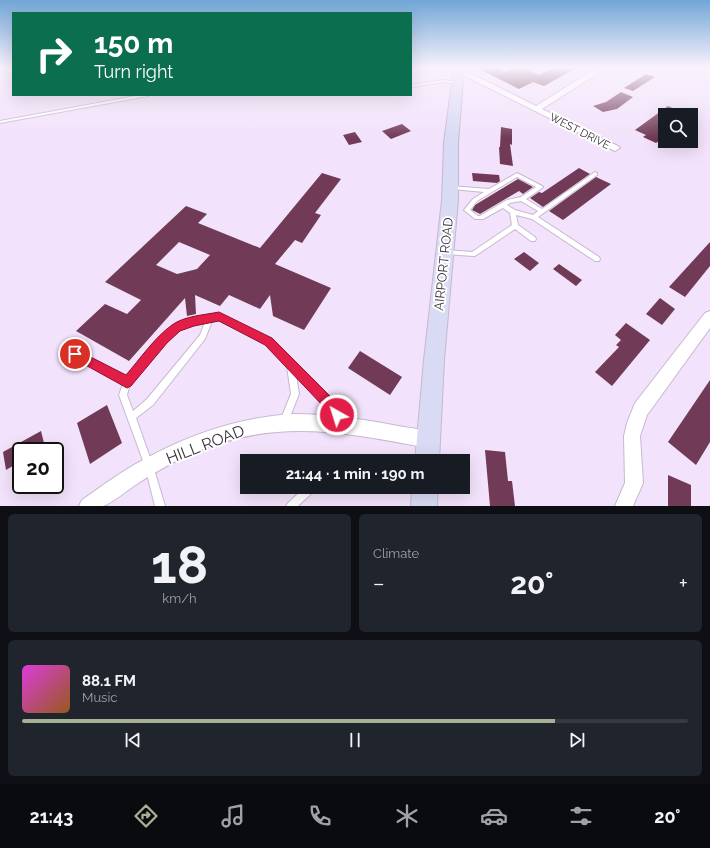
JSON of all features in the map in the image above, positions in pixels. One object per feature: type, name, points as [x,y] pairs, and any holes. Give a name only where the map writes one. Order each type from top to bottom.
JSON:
[{"type":"street","name":"AIRPORT ROAD","points":[[427,454],[434,360],[450,187],[451,143],[457,91]]},
{"type":"street","name":"WEST DRIVE","points":[[496,91],[614,148]]},
{"type":"street","points":[[536,109],[566,91]]},
{"type":"street","points":[[624,506],[634,484],[632,436],[635,423],[641,409],[710,317]]},
{"type":"street","name":"HILL ROAD","points":[[88,506],[149,466],[193,445],[240,429],[284,423],[314,423],[345,426],[428,440]]},
{"type":"street","points":[[424,506],[425,494]]},
{"type":"lane","points":[[0,122],[143,96]]},
{"type":"lane","points":[[534,217],[595,174]]},
{"type":"lane","points":[[517,175],[540,187],[522,199],[509,201],[481,218],[477,218],[467,210],[475,200],[491,191],[517,175]]},
{"type":"lane","points":[[450,187],[491,191]]},
{"type":"lane","points":[[522,199],[542,211]]},
{"type":"lane","points":[[503,205],[513,212],[534,217],[597,259]]},
{"type":"lane","points":[[513,212],[514,226]]},
{"type":"lane","points":[[444,252],[473,254],[514,226]]},
{"type":"lane","points":[[514,226],[533,239]]},
{"type":"lane","points":[[160,506],[149,466],[123,395],[127,382],[164,339],[176,328],[210,318],[219,317],[268,342],[330,404],[345,426]]},
{"type":"lane","points":[[131,417],[150,402],[203,337],[210,318]]},
{"type":"lane","points":[[75,354],[127,382]]},
{"type":"lane","points":[[284,423],[295,394],[291,366]]},
{"type":"lane","points":[[291,506],[304,494]]},
{"type":"building","points":[[621,92],[633,97],[617,109],[603,112],[593,106],[606,102]]},
{"type":"building","points":[[658,113],[658,142],[656,143],[643,137],[646,135],[635,130]]},
{"type":"building","points":[[402,124],[411,131],[391,139],[382,131]]},
{"type":"building","points":[[501,127],[512,129],[512,145],[510,144],[513,166],[500,164],[499,147]]},
{"type":"building","points":[[355,132],[362,142],[349,145],[343,135]]},
{"type":"building","points":[[579,168],[590,174],[543,207],[530,198],[539,192],[542,193]]},
{"type":"building","points":[[322,173],[341,179],[315,213],[321,215],[302,243],[295,240],[275,264],[331,288],[304,330],[273,316],[270,295],[260,309],[229,295],[220,306],[195,295],[196,314],[187,316],[185,298],[129,361],[76,331],[105,304],[127,314],[141,300],[105,282],[186,206],[207,214],[198,223],[260,248]],"holes":[[[179,242],[210,255],[197,269],[177,274],[156,265]]]},
{"type":"building","points":[[472,173],[499,175],[500,181],[497,183],[473,181]]},
{"type":"building","points":[[596,177],[611,184],[563,220],[549,211]]},
{"type":"building","points":[[518,179],[533,187],[523,194],[519,191],[480,214],[472,210],[475,205]]},
{"type":"building","points":[[710,242],[710,266],[685,297],[669,287]]},
{"type":"building","points":[[524,252],[539,263],[530,271],[514,259]]},
{"type":"building","points":[[559,264],[582,280],[576,286],[553,269]]},
{"type":"building","points":[[660,298],[675,309],[662,325],[646,314]]},
{"type":"building","points":[[626,323],[650,340],[612,386],[595,372],[619,347],[616,345],[621,340],[615,335]]},
{"type":"building","points":[[360,351],[402,377],[390,395],[348,368]]},
{"type":"building","points":[[710,380],[710,442],[696,465],[668,442]]},
{"type":"building","points":[[107,405],[122,443],[90,464],[77,423]]},
{"type":"building","points":[[41,431],[44,442],[21,442]]},
{"type":"building","points":[[12,447],[12,466],[6,470],[3,452]]},
{"type":"building","points":[[485,450],[505,452],[508,481],[512,481],[515,506],[490,506]]},
{"type":"building","points":[[668,475],[691,485],[691,506],[668,506]]},
{"type":"route","points":[[75,354],[127,382],[164,339],[176,328],[194,321],[219,317],[268,342],[301,377],[330,404],[337,415]]}]
